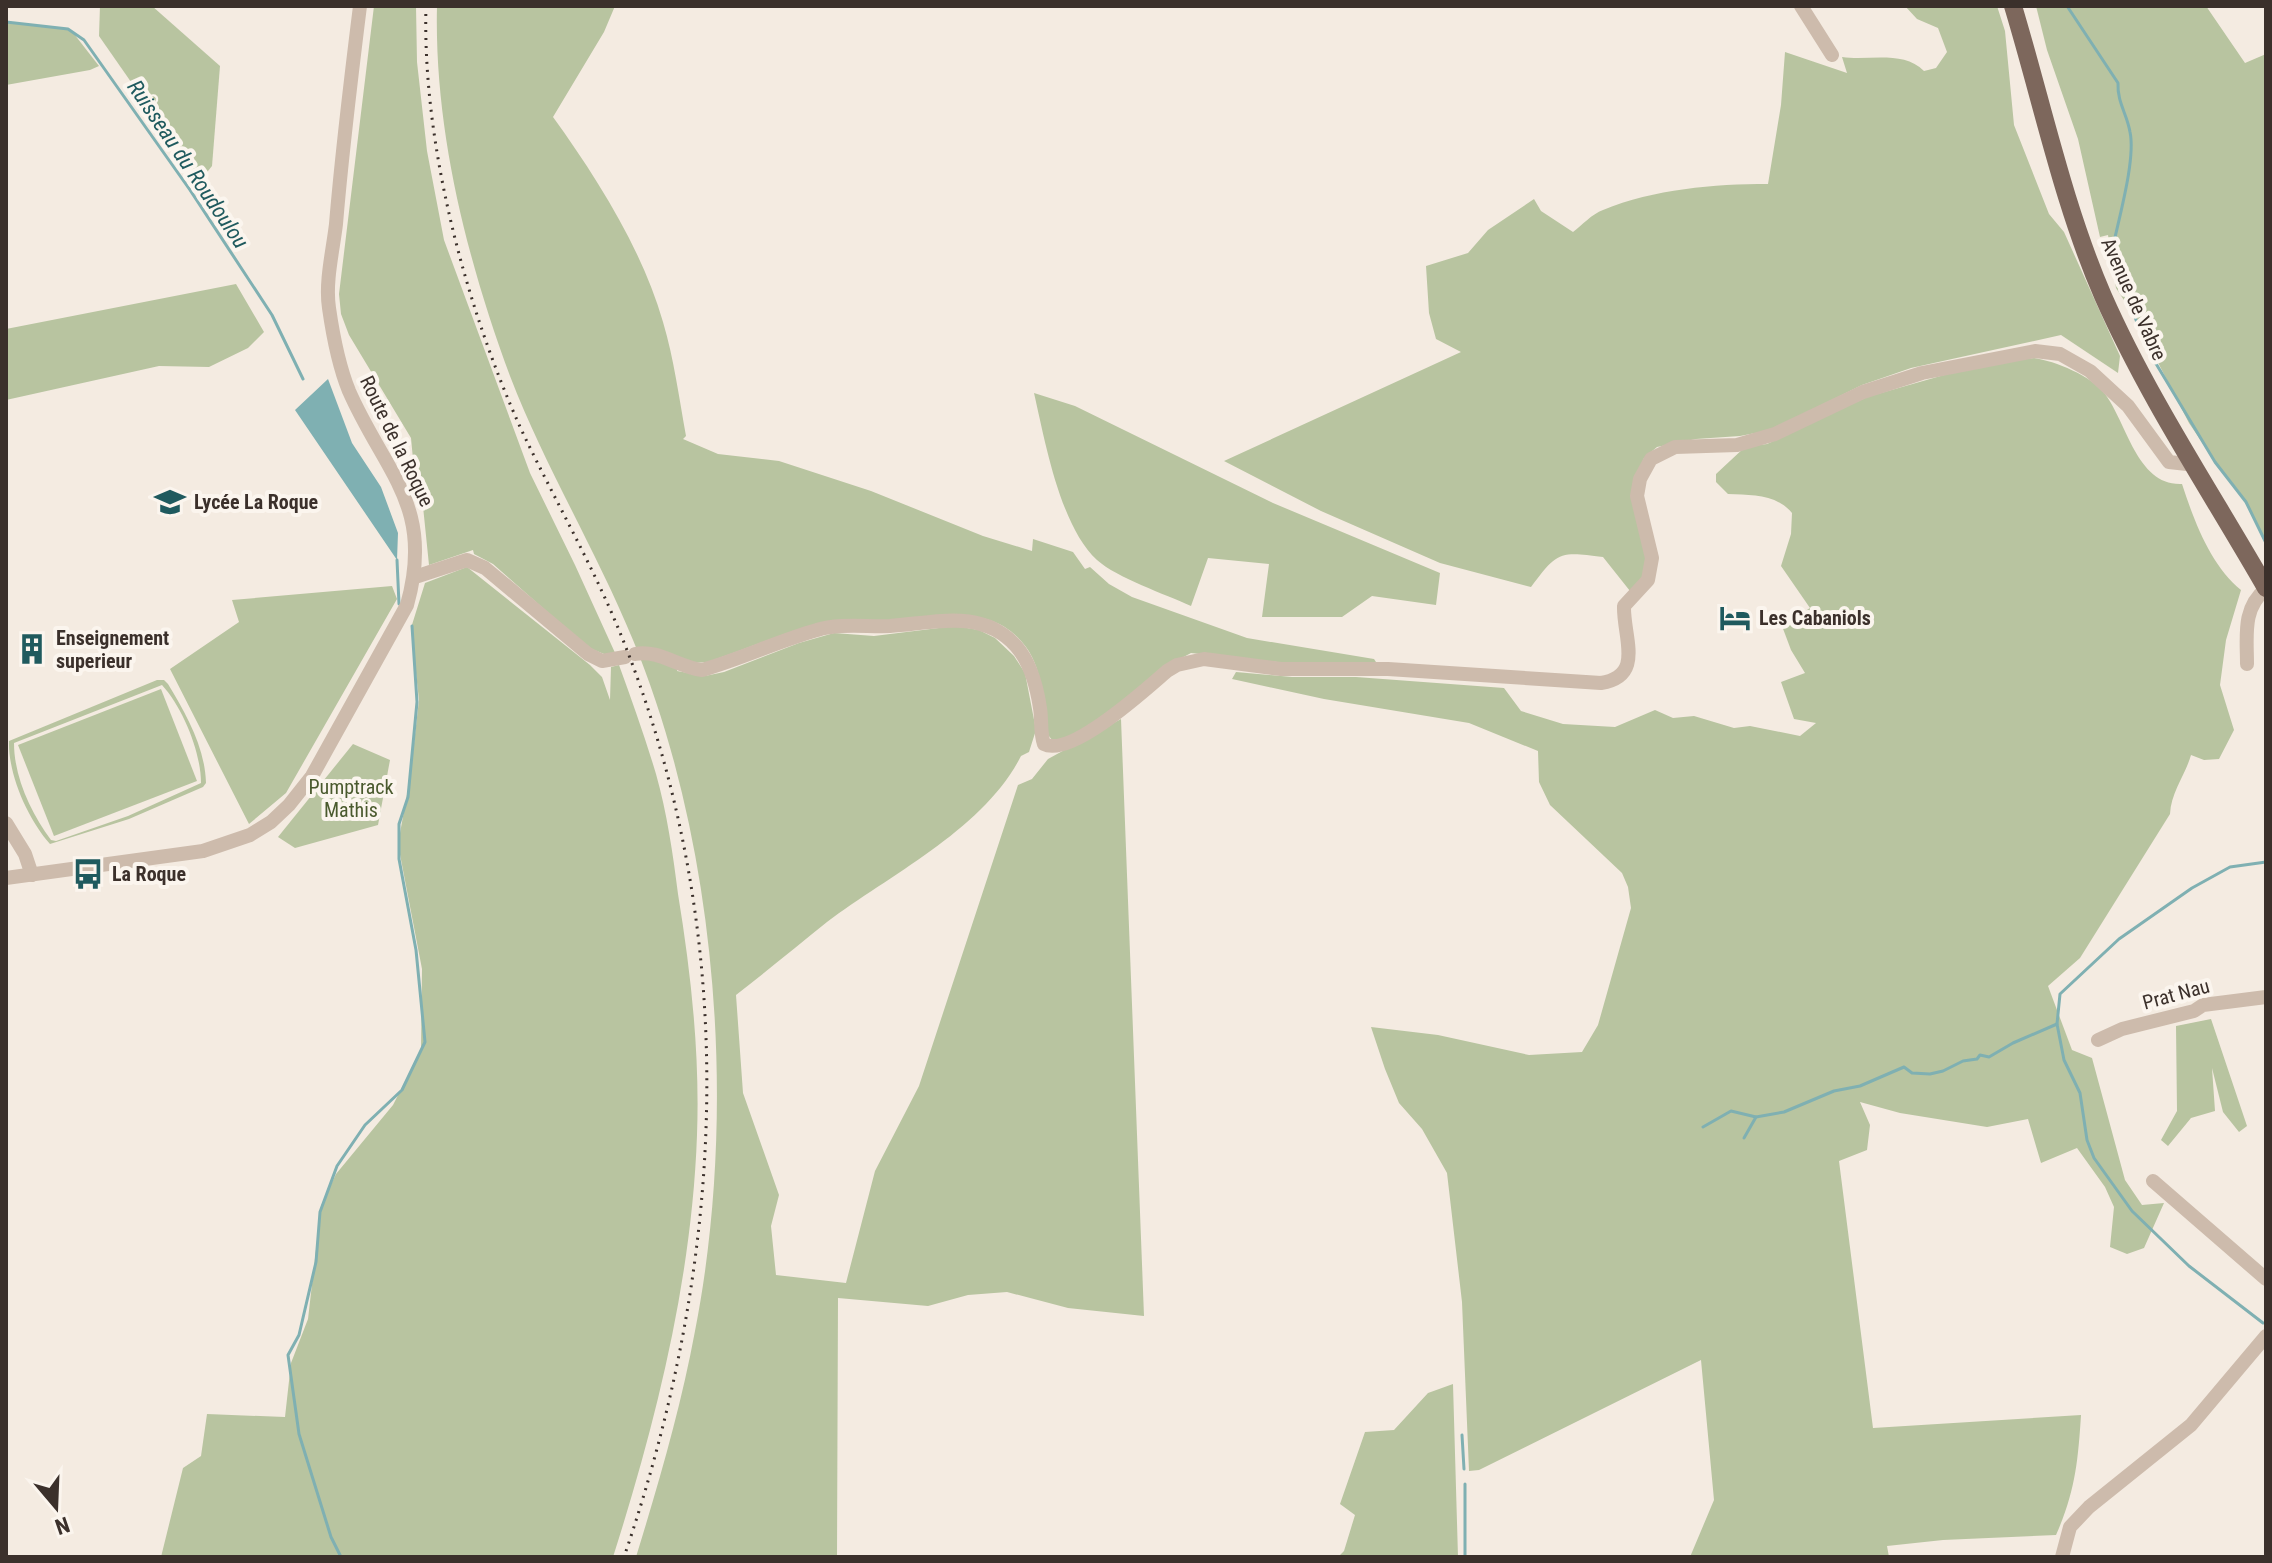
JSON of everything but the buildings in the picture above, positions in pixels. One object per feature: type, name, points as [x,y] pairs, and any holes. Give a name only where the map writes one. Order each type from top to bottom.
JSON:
[{"type":"main road","name":"Avenue de Vabre","points":[[2013,6],[2073,211],[2102,294],[2133,358],[2266,589]]},
{"type":"street","name":"Route de la Roque","points":[[6,878],[203,851],[250,835],[271,822],[312,776],[407,605],[415,577],[417,547],[414,522],[406,496],[350,392],[338,360],[328,303],[360,6]]},
{"type":"street","points":[[1801,6],[1832,55]]},
{"type":"street","points":[[415,577],[467,560],[485,568],[588,654],[602,661],[648,652],[686,668],[702,670],[821,628],[893,626],[952,619],[978,623],[1000,632],[1017,647],[1029,666],[1040,708],[1044,744],[1050,747],[1066,746],[1111,717],[1167,671],[1177,665],[1204,659],[1281,669],[1388,669],[1601,683],[1617,681],[1625,674],[1629,655],[1624,606],[1648,580],[1652,558],[1637,496],[1640,479],[1651,459],[1675,447],[1737,445],[1775,434],[1863,392],[1922,373],[2035,351],[2060,354],[2090,371],[2128,406],[2163,457],[2174,464],[2192,461]]},
{"type":"street","points":[[2247,664],[2247,620],[2254,598],[2266,589]]},
{"type":"street","points":[[6,823],[25,854],[32,875]]},
{"type":"street","name":"Prat Nau","points":[[2098,1040],[2122,1029],[2194,1011],[2203,1005],[2266,997]]},
{"type":"street","points":[[2153,1181],[2266,1279]]},
{"type":"street","points":[[2062,1557],[2070,1527],[2089,1507],[2191,1425],[2266,1336]]},
{"type":"green space","points":[[100,6],[152,6],[220,66],[212,166],[200,181],[99,36]]},
{"type":"green space","points":[[374,6],[416,6],[417,62],[427,151],[444,240],[530,473],[616,655],[587,647],[473,550],[429,565],[420,477],[413,459],[411,438],[349,335],[341,314],[339,294]]},
{"type":"green space","points":[[437,6],[615,6],[604,32],[553,117],[617,215],[654,295],[673,364],[686,436],[683,439],[718,454],[779,461],[871,491],[983,536],[1032,551],[1033,539],[1073,552],[1085,569],[1090,567],[1109,584],[1132,597],[1247,638],[1374,659],[1376,662],[1316,666],[1191,653],[1163,668],[1074,736],[1053,741],[1048,735],[1040,678],[1032,657],[1012,633],[997,623],[981,618],[945,616],[832,621],[708,662],[692,663],[678,659],[677,671],[705,676],[834,633],[874,636],[955,626],[979,630],[995,638],[1014,656],[1025,673],[1036,730],[1029,752],[1021,756],[1005,782],[960,828],[827,922],[736,995],[743,1093],[779,1195],[771,1226],[776,1275],[846,1283],[875,1171],[919,1086],[1018,785],[1032,779],[1048,759],[1121,719],[1144,1316],[1068,1308],[1007,1292],[968,1295],[928,1306],[838,1298],[837,1557],[636,1557],[683,1388],[708,1247],[715,1160],[717,1070],[712,981],[701,891],[685,804],[662,720],[633,640],[524,410],[480,287],[447,147],[441,100]]},
{"type":"green space","points":[[1905,6],[1997,6],[2005,31],[2014,125],[2049,214],[2064,232],[2120,356],[2118,373],[2061,335],[1911,368],[1862,385],[1771,430],[1657,447],[1644,458],[1634,482],[1647,568],[1643,581],[1630,591],[1603,557],[1577,554],[1560,557],[1531,587],[1440,563],[1321,511],[1224,461],[1461,352],[1436,339],[1429,313],[1426,266],[1468,253],[1488,230],[1534,199],[1541,211],[1573,232],[1599,212],[1643,197],[1706,187],[1768,184],[1781,105],[1785,52],[1847,73],[1842,57],[1896,58],[1924,71],[1936,68],[1947,52],[1938,28],[1917,19]]},
{"type":"green space","points":[[2036,6],[2206,6],[2245,63],[2266,54],[2266,540],[2239,491],[2189,423],[2143,329],[2116,288],[2108,235],[2100,237],[2078,139],[2047,50]]},
{"type":"green space","points":[[6,22],[71,30],[99,66],[6,85]]},
{"type":"green space","points":[[236,284],[264,332],[248,348],[209,367],[159,366],[6,400],[6,329]]},
{"type":"green space","points":[[2034,358],[2072,370],[2099,387],[2113,406],[2144,464],[2154,475],[2167,482],[2182,484],[2212,556],[2241,590],[2226,640],[2220,685],[2234,730],[2219,759],[2204,760],[2191,755],[2173,798],[2170,814],[2080,958],[2048,986],[2072,1050],[2092,1058],[2125,1180],[2142,1205],[2164,1203],[2144,1248],[2127,1254],[2110,1247],[2114,1207],[2105,1187],[2077,1148],[2041,1163],[2028,1119],[1987,1127],[1900,1113],[1860,1102],[1870,1125],[1867,1150],[1839,1161],[1873,1428],[2081,1415],[2068,1505],[2056,1535],[1887,1546],[1889,1557],[1690,1557],[1714,1500],[1701,1360],[1479,1470],[1469,1471],[1462,1302],[1447,1173],[1422,1129],[1399,1103],[1371,1027],[1438,1035],[1529,1055],[1582,1052],[1598,1025],[1631,908],[1628,887],[1622,873],[1550,805],[1539,782],[1538,751],[1469,723],[1324,699],[1232,679],[1236,672],[1504,688],[1521,711],[1563,724],[1615,727],[1655,710],[1673,718],[1694,716],[1734,728],[1750,726],[1800,736],[1816,723],[1794,719],[1781,682],[1805,673],[1791,650],[1782,626],[1810,608],[1781,566],[1791,534],[1792,513],[1771,499],[1728,494],[1716,482],[1716,474],[1745,447],[1767,444],[1867,397],[1979,365]]},
{"type":"green space","points":[[1034,393],[1075,406],[1273,503],[1440,573],[1436,605],[1372,596],[1342,617],[1262,617],[1269,564],[1208,558],[1191,606],[1116,573],[1097,560],[1073,526],[1056,482]]},
{"type":"green space","points":[[467,567],[590,665],[602,677],[610,700],[611,667],[619,665],[656,774],[674,864],[696,1044],[698,1105],[694,1189],[680,1296],[669,1349],[644,1454],[613,1557],[161,1557],[183,1468],[201,1456],[207,1414],[285,1417],[291,1363],[308,1319],[321,1206],[336,1174],[393,1105],[421,1050],[422,969],[398,844],[419,700],[411,628],[425,583]]},
{"type":"green space","points":[[392,586],[397,599],[286,793],[249,824],[170,669],[239,622],[232,600]]},
{"type":"green space","points":[[157,680],[164,680],[193,731],[202,757],[206,783],[129,819],[50,844],[21,796],[12,768],[9,741]],"holes":[[[162,685],[184,718],[194,744],[201,783],[128,816],[56,841],[51,840],[25,794],[17,769],[14,743]]]},
{"type":"green space","points":[[161,689],[197,781],[54,836],[18,745]]},
{"type":"green space","name":"Pumptrack Mathis","points":[[353,744],[390,760],[378,825],[295,848],[278,837]]},
{"type":"green space","points":[[2211,1019],[2247,1126],[2239,1132],[2223,1112],[2212,1068],[2215,1111],[2191,1118],[2168,1146],[2161,1140],[2177,1111],[2176,1026]]},
{"type":"green space","points":[[1453,1384],[1458,1557],[1338,1557],[1344,1551],[1355,1515],[1340,1504],[1365,1432],[1394,1430],[1428,1393]]},
{"type":"water","points":[[328,379],[352,443],[381,487],[398,533],[397,560],[295,410]]},
{"type":"waterway","points":[[2067,6],[2118,83],[2130,132],[2129,174],[2112,251]]},
{"type":"waterway","name":"Ruisseau du Roudoulou","points":[[6,22],[68,29],[84,40],[190,190],[272,315],[303,379]]},
{"type":"waterway","points":[[2118,271],[2146,347],[2215,462],[2246,502],[2266,543]]},
{"type":"waterway","name":"Ruisseau du Roudoulou","points":[[397,560],[399,604]]},
{"type":"waterway","name":"Ruisseau du Roudoulou","points":[[341,1557],[331,1537],[299,1434],[288,1355],[299,1335],[316,1262],[320,1212],[337,1166],[365,1125],[402,1090],[425,1042],[416,950],[399,859],[399,824],[408,797],[417,702],[412,626]]},
{"type":"waterway","points":[[2263,1323],[2189,1266],[2132,1211],[2094,1158],[2087,1140],[2080,1093],[2064,1060],[2057,1024],[2060,994],[2119,939],[2192,888],[2230,867],[2266,862]]},
{"type":"waterway","points":[[1703,1127],[1731,1111],[1756,1117],[1784,1112],[1904,1067],[1912,1073],[1943,1071],[1963,1061],[1977,1059],[1980,1055],[1989,1057],[2057,1024]]},
{"type":"waterway","points":[[1744,1138],[1756,1117]]},
{"type":"waterway","points":[[1462,1435],[1464,1469]]},
{"type":"waterway","points":[[1465,1484],[1465,1557]]},
{"type":"railway","points":[[426,6],[431,112],[451,222],[465,277],[521,429],[587,560],[623,640],[661,753],[688,867],[703,982],[707,1098],[700,1213],[684,1329],[658,1443],[624,1557]]},
{"type":"place","name":"Lycée La Roque","points":[[170,502]]},
{"type":"place","name":"Les Cabaniols","points":[[1735,618]]},
{"type":"place","name":"Enseignement superieur","points":[[32,649]]},
{"type":"place","name":"La Roque","points":[[88,874]]}]
